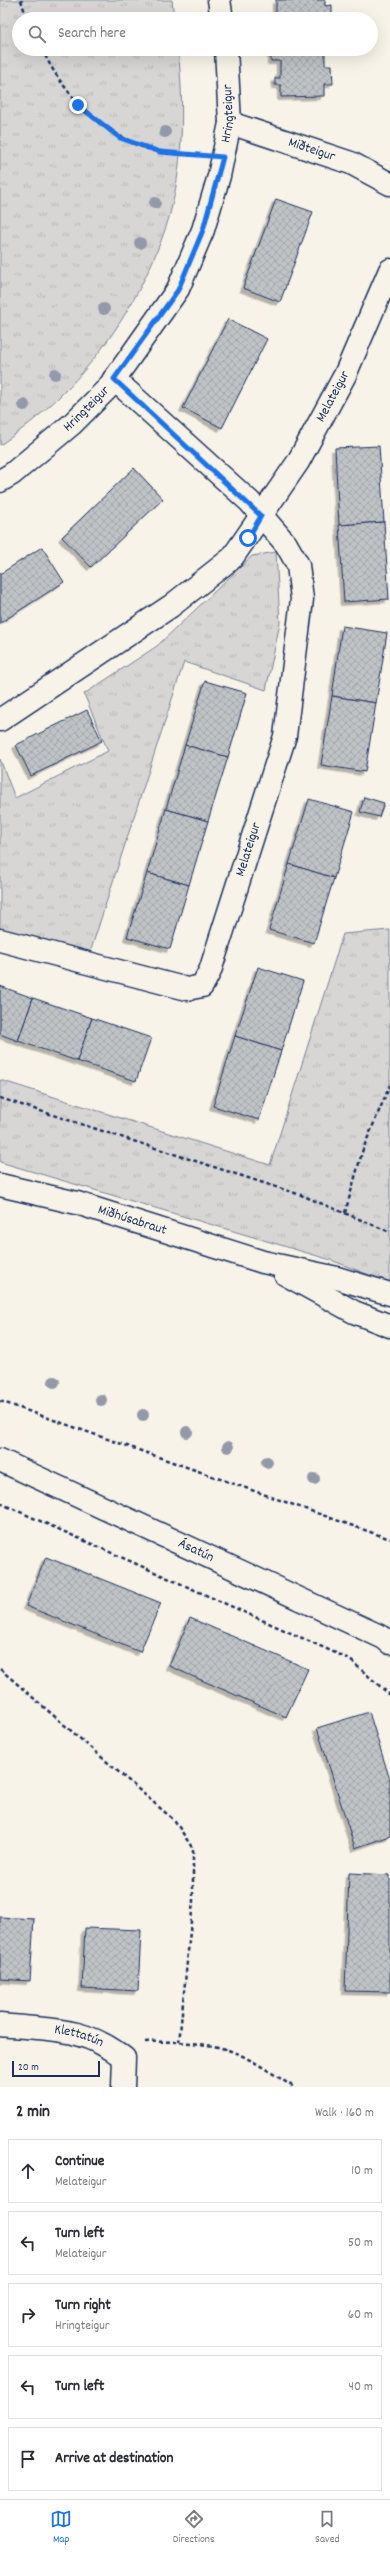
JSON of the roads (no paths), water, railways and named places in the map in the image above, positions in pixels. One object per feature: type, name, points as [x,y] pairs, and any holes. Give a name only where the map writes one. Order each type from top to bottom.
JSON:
[{"type":"street","points":[[219,0],[221,12]]},
{"type":"street","name":"Hringteigur","points":[[0,481],[12,474],[72,424],[114,379],[178,290],[203,230],[223,157],[230,123],[226,56]]},
{"type":"street","name":"Miðteigur","points":[[230,123],[352,164],[390,184]]},
{"type":"street","name":"Melateigur","points":[[0,720],[205,581],[232,558],[298,462],[341,382],[390,270]]},
{"type":"street","name":"Melateigur","points":[[0,940],[187,989],[202,986],[210,971],[285,736],[297,653],[302,599],[298,565],[286,544],[261,516],[114,379]]},
{"type":"street","name":"Miðhúsabraut","points":[[0,1185],[77,1203],[263,1262],[337,1278],[390,1294]]},
{"type":"street","name":"Miðhúsabraut","points":[[263,1262],[354,1312],[390,1326]]},
{"type":"street","name":"Ásatún","points":[[0,1460],[377,1635],[390,1643]]},
{"type":"street","name":"Klettatún","points":[[0,2025],[80,2033],[107,2045],[124,2058],[123,2087]]}]
